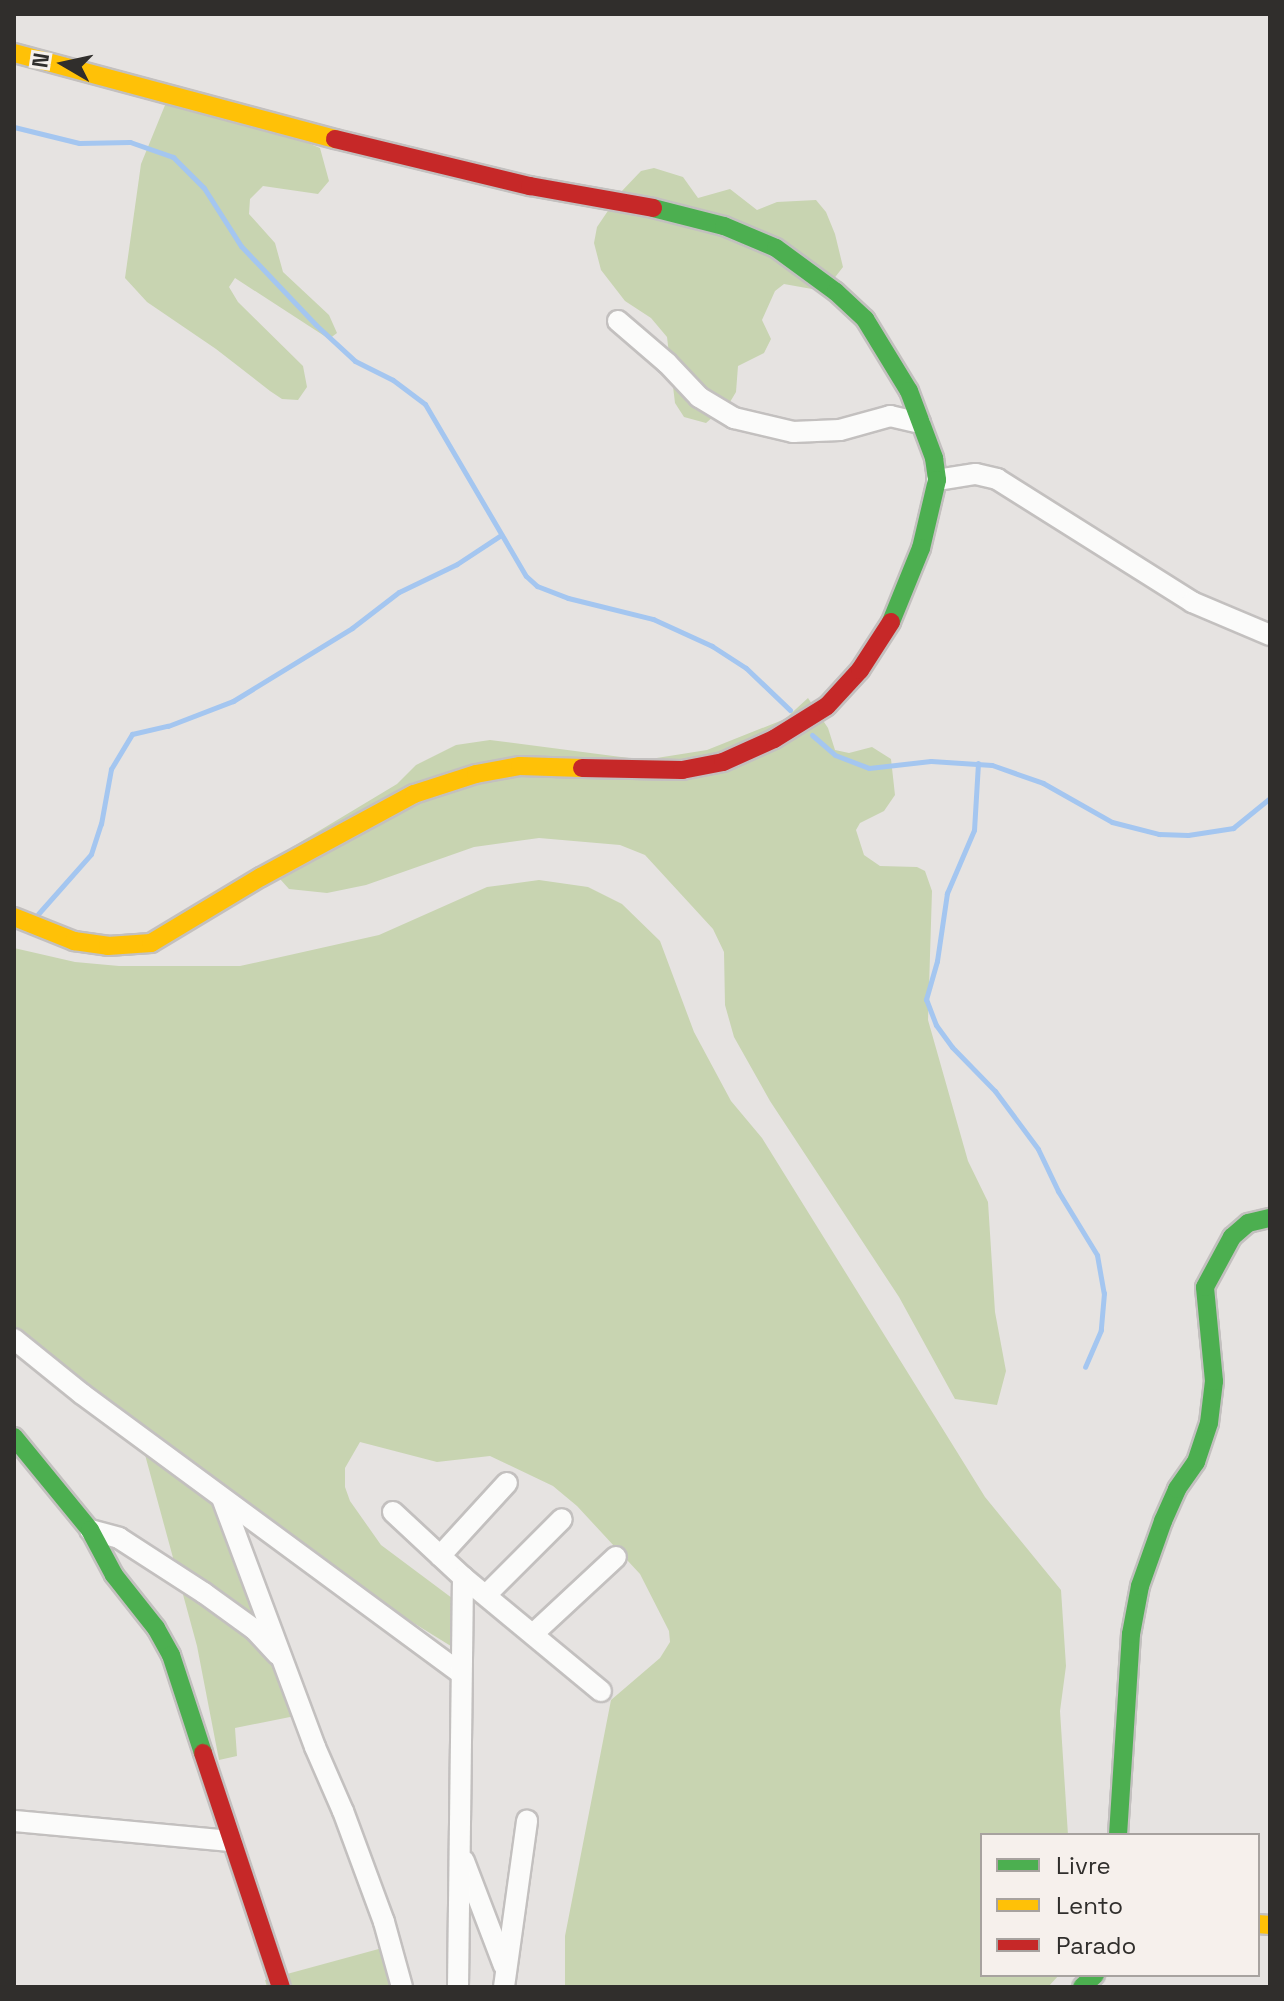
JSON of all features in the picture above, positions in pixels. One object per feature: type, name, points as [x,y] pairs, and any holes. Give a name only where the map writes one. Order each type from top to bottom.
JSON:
[{"type":"street","points":[[14,53],[393,154],[530,186],[650,207],[724,226],[776,248],[836,292],[865,319],[890,355],[920,423],[937,480],[921,548],[888,630],[860,670],[827,706],[774,739],[723,762],[682,770],[520,766],[476,774],[414,794],[261,877],[151,943],[108,946],[74,941],[14,917]]},
{"type":"street","points":[[618,321],[667,363],[699,397],[734,418],[793,432],[840,430],[890,416],[920,423]]},
{"type":"street","points":[[937,480],[976,474],[997,479],[1192,602],[1270,635]]},
{"type":"street","points":[[1118,1833],[1131,1634],[1140,1586],[1167,1510],[1196,1462],[1209,1423],[1214,1381],[1205,1287],[1232,1237],[1248,1223],[1270,1218]]},
{"type":"street","points":[[14,1339],[222,1498],[461,1673]]},
{"type":"street","points":[[14,1437],[90,1530],[114,1575],[156,1628],[171,1655],[281,1987]]},
{"type":"street","points":[[440,1556],[507,1483]]},
{"type":"street","points":[[222,1498],[384,1922],[402,1987]]},
{"type":"street","points":[[393,1512],[463,1577],[601,1691]]},
{"type":"street","points":[[486,1595],[562,1519]]},
{"type":"street","points":[[90,1530],[119,1538],[204,1593],[254,1629],[286,1665]]},
{"type":"street","points":[[533,1634],[616,1557]]},
{"type":"street","points":[[458,1987],[463,1577]]},
{"type":"street","points":[[14,1821],[231,1841]]},
{"type":"street","points":[[505,1978],[527,1821]]},
{"type":"street","points":[[460,1851],[505,1978]]},
{"type":"green space","points":[[172,88],[320,148],[329,181],[318,194],[263,186],[250,199],[249,214],[275,243],[283,272],[329,315],[337,333],[329,339],[235,278],[229,287],[238,302],[303,366],[307,387],[298,400],[282,399],[270,391],[147,302],[125,278],[141,164]]},
{"type":"green space","points":[[654,168],[683,177],[698,198],[730,189],[757,210],[777,202],[816,200],[826,212],[835,234],[843,267],[829,285],[812,289],[784,284],[775,291],[762,320],[771,339],[764,353],[738,366],[736,392],[730,402],[706,423],[684,417],[675,403],[667,337],[651,318],[625,301],[601,270],[594,243],[597,227],[620,193],[641,171]]},
{"type":"green space","points":[[808,698],[828,728],[835,750],[849,753],[872,747],[891,759],[895,795],[884,811],[860,823],[856,830],[864,855],[880,866],[917,867],[925,871],[932,891],[928,1020],[968,1161],[988,1202],[995,1312],[1006,1371],[997,1405],[955,1399],[899,1297],[770,1101],[734,1037],[725,1005],[724,952],[713,929],[645,855],[620,845],[539,838],[474,847],[366,885],[327,893],[289,889],[280,879],[279,855],[397,784],[416,765],[456,745],[490,740],[644,760],[707,750],[785,719]]},
{"type":"green space","points":[[539,880],[588,887],[622,904],[660,941],[694,1032],[731,1101],[762,1138],[985,1497],[1061,1590],[1066,1666],[1060,1711],[1068,1833],[980,1833],[980,1977],[1057,1977],[1048,1987],[565,1987],[565,1936],[611,1700],[660,1658],[670,1642],[669,1631],[640,1574],[577,1506],[553,1486],[490,1456],[437,1462],[360,1442],[345,1468],[345,1487],[350,1501],[381,1545],[460,1604],[454,1648],[288,1535],[212,1495],[300,1715],[235,1728],[237,1756],[219,1760],[197,1646],[144,1451],[14,1352],[14,948],[75,962],[119,966],[240,966],[379,935],[487,887]]},
{"type":"green space","points":[[386,1947],[399,1987],[267,1987],[265,1980]]},
{"type":"waterway","points":[[14,127],[79,143],[130,142],[173,157],[204,188],[241,246],[316,325],[355,361],[393,380],[425,404],[526,576],[537,586],[568,598],[653,619],[712,646],[746,668],[790,710]]},
{"type":"waterway","points":[[38,914],[91,854],[101,824],[111,769],[132,734],[168,726],[233,701],[352,628],[399,592],[457,564],[501,535]]},
{"type":"waterway","points":[[812,735],[835,755],[869,768],[931,761],[992,765],[1043,783],[1112,822],[1159,834],[1188,835],[1233,828],[1270,798]]},
{"type":"waterway","points":[[978,763],[974,830],[947,893],[937,961],[926,999],[936,1025],[952,1047],[995,1091],[1038,1149],[1058,1191],[1097,1255],[1104,1293],[1101,1330],[1085,1367]]},
{"type":"traffic: fast","points":[[653,208],[724,226],[776,248],[836,292],[865,319],[909,391],[934,458],[937,480],[921,548],[891,622]]},
{"type":"traffic: fast","points":[[1118,1833],[1131,1634],[1140,1586],[1163,1521],[1177,1489],[1196,1462],[1209,1423],[1214,1381],[1205,1287],[1232,1237],[1248,1223],[1270,1218]]},
{"type":"traffic: fast","points":[[14,1437],[90,1530],[114,1575],[156,1628],[171,1655],[203,1753]]},
{"type":"traffic: fast","points":[[1082,1987],[1093,1977]]},
{"type":"traffic: slow","points":[[14,53],[335,139]]},
{"type":"traffic: slow","points":[[14,917],[74,941],[108,946],[151,943],[261,877],[414,794],[476,774],[520,766],[582,768]]},
{"type":"traffic: slow","points":[[1260,1924],[1270,1925]]},
{"type":"traffic: jam","points":[[335,139],[530,186],[653,208]]},
{"type":"traffic: jam","points":[[582,768],[682,770],[723,762],[774,739],[827,706],[860,670],[891,622]]},
{"type":"traffic: jam","points":[[203,1753],[281,1987]]}]
